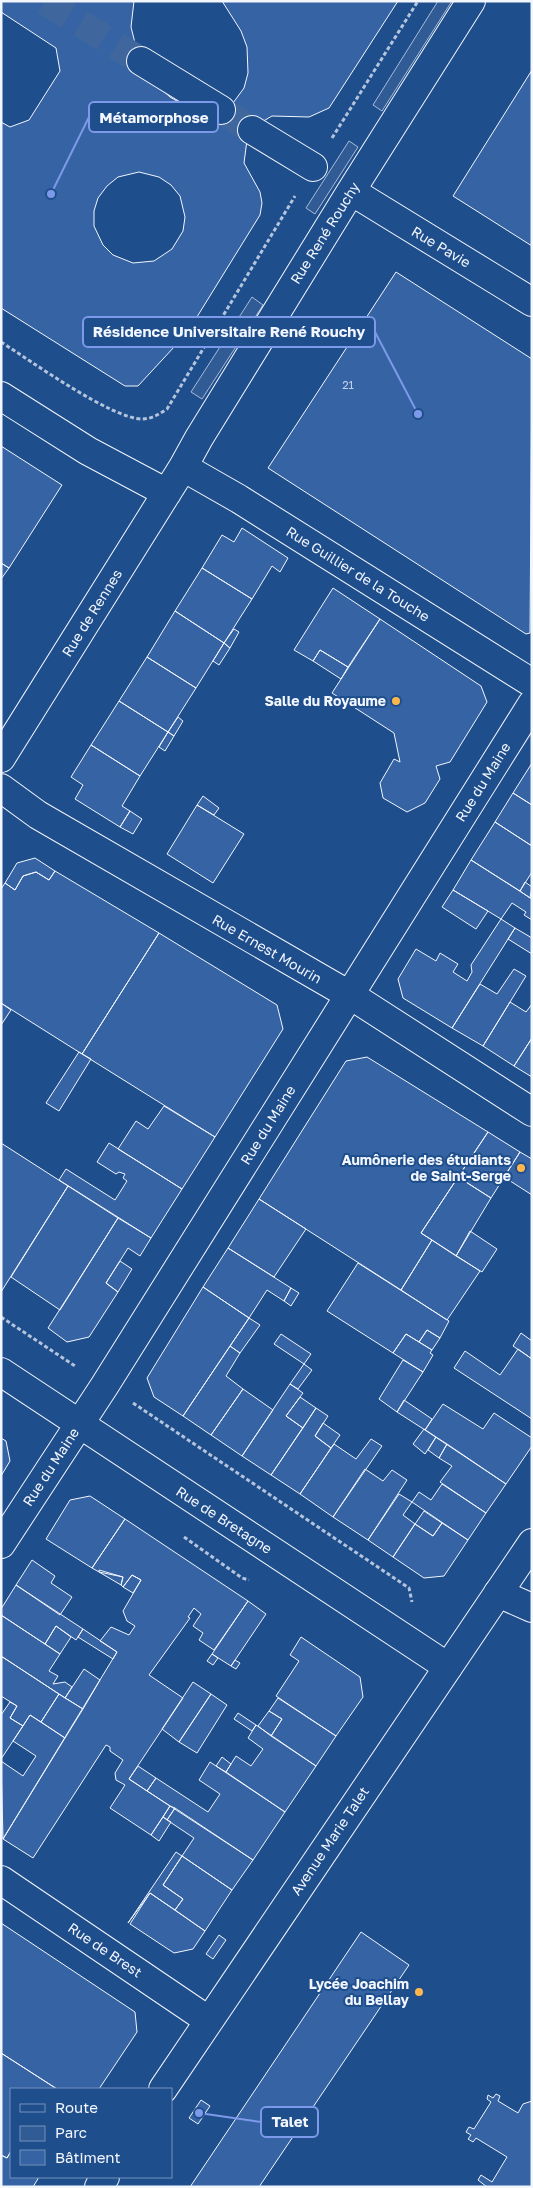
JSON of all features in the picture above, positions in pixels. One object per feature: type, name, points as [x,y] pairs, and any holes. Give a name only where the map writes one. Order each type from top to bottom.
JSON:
[{"type":"street","name":"Rue René Rouchy","points":[[183,467],[351,191],[471,1]]},
{"type":"street","points":[[141,60],[221,110]]},
{"type":"street","points":[[252,130],[313,168]]},
{"type":"street","name":"Rue Pavie","points":[[351,191],[532,302]]},
{"type":"street","points":[[1,396],[88,451],[167,493]]},
{"type":"street","name":"Rue de Rennes","points":[[1,758],[183,467]]},
{"type":"street","name":"Rue Guillier de la Touche","points":[[183,467],[239,499],[532,683]]},
{"type":"street","name":"Rue du Maine","points":[[1,1544],[105,1385],[532,704]]},
{"type":"street","name":"Rue Ernest Mourin","points":[[1,788],[38,815],[348,996],[532,1112]]},
{"type":"street","name":"Rue de Bretagne","points":[[1,1372],[448,1667]]},
{"type":"street","name":"Avenue Marie Talet","points":[[164,2088],[532,1543]]},
{"type":"street","points":[[498,1593],[532,1608]]},
{"type":"street","name":"Rue de Brest","points":[[1,1880],[208,2020]]},
{"type":"path","points":[[1,342],[112,411],[143,419],[154,417],[167,409],[313,168],[418,1]]},
{"type":"path","points":[[1,1316],[409,1588]]},
{"type":"green space","points":[[438,1],[452,1],[382,111],[373,105]]},
{"type":"green space","points":[[349,141],[358,147],[315,214],[306,208]]},
{"type":"green space","points":[[252,297],[263,305],[202,399],[191,392]]},
{"type":"building","points":[[1,1],[134,1],[131,27],[139,59],[159,87],[170,97],[187,107],[201,111],[233,103],[244,88],[248,73],[247,47],[241,31],[222,1],[398,1],[329,108],[309,117],[272,116],[260,123],[247,140],[244,163],[260,192],[262,203],[260,215],[187,333],[138,386],[125,386],[1,308],[1,122],[10,127],[29,120],[60,71],[56,48],[1,12]],"holes":[[[139,172],[159,177],[171,185],[180,196],[185,217],[183,231],[172,249],[154,261],[133,263],[113,255],[103,245],[94,226],[94,211],[98,198],[107,186],[118,177]]]},
{"type":"building","points":[[532,70],[532,246],[453,196]]},
{"type":"building","points":[[396,272],[532,359],[530,633],[526,634],[268,468]]},
{"type":"building","points":[[1,446],[62,485],[9,568],[1,563]]},
{"type":"building","points":[[242,528],[288,558],[280,572],[272,566],[252,599],[202,568],[222,535],[234,542]]},
{"type":"building","points":[[1,563],[9,568],[1,579]]},
{"type":"building","points":[[202,568],[252,599],[224,643],[175,611]]},
{"type":"building","points":[[333,588],[380,619],[348,667],[320,650],[313,661],[294,650]]},
{"type":"building","points":[[175,611],[224,643],[196,688],[147,657]]},
{"type":"building","points":[[380,619],[481,686],[487,702],[450,762],[436,766],[440,779],[425,803],[407,812],[383,798],[380,783],[394,759],[400,762],[394,733],[332,693]]},
{"type":"building","points":[[234,629],[239,632],[230,648],[224,643]]},
{"type":"building","points":[[224,643],[230,648],[219,665],[213,661]]},
{"type":"building","points":[[320,650],[348,667],[341,679],[313,661]]},
{"type":"building","points":[[147,657],[196,688],[168,732],[119,701]]},
{"type":"building","points":[[119,701],[168,732],[140,776],[91,745]]},
{"type":"building","points":[[178,717],[183,721],[174,736],[168,732]]},
{"type":"building","points":[[168,732],[174,736],[165,751],[159,747]]},
{"type":"building","points":[[91,745],[140,776],[122,806],[130,811],[120,827],[75,799],[83,785],[71,777]]},
{"type":"building","points":[[532,763],[532,805],[513,793]]},
{"type":"building","points":[[513,793],[532,805],[532,846],[495,822]]},
{"type":"building","points":[[203,796],[219,808],[214,815],[197,805]]},
{"type":"building","points":[[197,805],[244,834],[213,883],[167,854]]},
{"type":"building","points":[[130,811],[142,819],[133,834],[120,827]]},
{"type":"building","points":[[495,822],[532,846],[532,872],[520,891],[471,860]]},
{"type":"building","points":[[35,858],[55,871],[49,880],[36,872],[23,876],[15,890],[5,883],[17,863]]},
{"type":"building","points":[[471,860],[532,899],[532,920],[524,915],[526,912],[512,903],[501,919],[453,890]]},
{"type":"building","points":[[55,871],[159,933],[82,1054],[1,1003],[1,889],[5,883],[15,890],[23,876],[36,872],[49,880]]},
{"type":"building","points":[[525,882],[532,887],[530,898],[520,891]]},
{"type":"building","points":[[453,890],[488,911],[476,929],[442,907]]},
{"type":"building","points":[[501,919],[515,928],[452,1028],[403,998],[398,979],[416,949],[436,961],[440,953],[458,964],[453,972],[467,981],[472,972],[471,965]]},
{"type":"building","points":[[515,928],[532,938],[532,954],[508,939]]},
{"type":"building","points":[[159,933],[277,1005],[283,1029],[215,1137],[82,1054]]},
{"type":"building","points":[[514,969],[526,976],[483,1046],[452,1028],[480,984],[497,994]]},
{"type":"building","points":[[510,1002],[526,1012],[532,1004],[532,1038],[514,1066],[483,1046]]},
{"type":"building","points":[[1,1003],[11,1010],[1,1025]]},
{"type":"building","points":[[532,1038],[532,1077],[514,1066]]},
{"type":"building","points":[[79,1052],[91,1059],[59,1111],[46,1103]]},
{"type":"building","points":[[367,1057],[488,1132],[421,1233],[432,1240],[401,1290],[259,1199],[346,1061]]},
{"type":"building","points":[[164,1106],[215,1137],[182,1189],[118,1149],[136,1121],[148,1129]]},
{"type":"building","points":[[488,1132],[520,1152],[491,1198],[458,1177]]},
{"type":"building","points":[[1,1143],[68,1186],[1,1292]]},
{"type":"building","points":[[109,1143],[182,1189],[151,1238],[59,1180],[66,1169],[115,1200],[127,1181],[123,1178],[125,1174],[119,1172],[116,1174],[97,1162]]},
{"type":"building","name":"Aumônerie des étudiants de Saint-Serge","points":[[520,1152],[532,1159],[532,1195],[504,1177]]},
{"type":"building","points":[[458,1177],[491,1198],[456,1256],[421,1233]]},
{"type":"building","points":[[68,1186],[118,1218],[60,1310],[11,1277]]},
{"type":"building","points":[[259,1199],[306,1229],[274,1277],[228,1248]]},
{"type":"building","points":[[118,1218],[151,1238],[140,1256],[128,1248],[106,1283],[118,1292],[89,1337],[67,1342],[48,1328]]},
{"type":"building","points":[[470,1231],[497,1249],[482,1272],[456,1256]]},
{"type":"building","points":[[432,1240],[480,1271],[447,1320],[401,1290]]},
{"type":"building","points":[[228,1248],[291,1288],[284,1301],[267,1290],[249,1318],[203,1287]]},
{"type":"building","points":[[120,1261],[132,1269],[118,1292],[106,1283]]},
{"type":"building","points":[[358,1263],[449,1321],[440,1338],[427,1330],[419,1342],[406,1334],[393,1353],[327,1311]]},
{"type":"building","points":[[203,1287],[249,1318],[183,1416],[154,1397],[147,1378]]},
{"type":"building","points":[[291,1288],[299,1293],[291,1306],[284,1301]]},
{"type":"building","points":[[249,1318],[260,1325],[240,1353],[230,1346]]},
{"type":"building","points":[[427,1330],[440,1338],[432,1350],[419,1342]]},
{"type":"building","points":[[521,1333],[532,1341],[532,1359],[513,1346]]},
{"type":"building","points":[[281,1334],[311,1354],[304,1364],[274,1344]]},
{"type":"building","points":[[406,1334],[432,1350],[430,1353],[433,1355],[423,1372],[393,1353]]},
{"type":"building","points":[[230,1346],[240,1353],[226,1376],[243,1389],[211,1435],[183,1416]]},
{"type":"building","points":[[518,1349],[532,1359],[532,1419],[454,1368],[465,1351],[500,1375]]},
{"type":"building","points":[[403,1360],[423,1372],[397,1412],[379,1399]]},
{"type":"building","points":[[304,1364],[312,1370],[298,1389],[290,1384]]},
{"type":"building","points":[[290,1384],[303,1393],[286,1416],[303,1428],[271,1475],[242,1456]]},
{"type":"building","points":[[243,1389],[273,1410],[242,1456],[211,1435]]},
{"type":"building","points":[[300,1397],[316,1408],[303,1428],[286,1416]]},
{"type":"building","points":[[404,1400],[432,1419],[425,1430],[397,1412]]},
{"type":"building","points":[[443,1404],[483,1429],[494,1413],[532,1438],[532,1446],[506,1484],[425,1430]]},
{"type":"building","points":[[316,1408],[328,1416],[315,1436],[331,1448],[300,1494],[271,1475]]},
{"type":"building","points":[[323,1423],[340,1435],[331,1448],[315,1436]]},
{"type":"building","points":[[424,1429],[436,1437],[425,1454],[413,1444]]},
{"type":"building","points":[[436,1437],[447,1444],[439,1458],[428,1450]]},
{"type":"building","points":[[1,1438],[6,1441],[10,1461],[1,1476]]},
{"type":"building","points":[[371,1439],[382,1446],[333,1517],[300,1494],[334,1444],[356,1459]]},
{"type":"building","points":[[447,1444],[506,1484],[486,1513],[440,1482],[452,1466],[439,1458]]},
{"type":"building","points":[[365,1469],[383,1481],[392,1470],[407,1480],[368,1540],[333,1517]]},
{"type":"building","points":[[442,1484],[486,1513],[468,1540],[412,1502],[419,1492],[431,1500]]},
{"type":"building","points":[[399,1494],[412,1502],[403,1515],[415,1524],[393,1557],[368,1540]]},
{"type":"building","points":[[90,1496],[125,1519],[92,1568],[46,1539],[70,1500]]},
{"type":"building","points":[[424,1511],[442,1523],[433,1536],[415,1524]]},
{"type":"building","points":[[125,1519],[248,1601],[214,1650],[199,1640],[203,1633],[193,1626],[201,1614],[194,1608],[188,1617],[190,1618],[149,1675],[183,1698],[129,1779],[170,1806],[151,1835],[110,1808],[125,1785],[116,1780],[115,1773],[123,1760],[110,1751],[110,1747],[106,1745],[33,1858],[3,1839],[117,1652],[100,1641],[111,1627],[129,1635],[135,1626],[127,1621],[123,1611],[141,1580],[132,1575],[123,1587],[121,1585],[123,1577],[99,1572],[92,1568]]},
{"type":"building","points":[[442,1523],[468,1540],[444,1576],[424,1578],[393,1557],[415,1524],[433,1536]]},
{"type":"building","points":[[32,1560],[55,1576],[51,1583],[72,1597],[60,1615],[16,1585]]},
{"type":"building","points":[[99,1570],[123,1577],[121,1585],[99,1572]]},
{"type":"building","points":[[132,1575],[141,1580],[133,1593],[123,1587]]},
{"type":"building","points":[[16,1585],[83,1629],[76,1640],[56,1626],[45,1644],[1,1615],[1,1609]]},
{"type":"building","points":[[248,1601],[266,1614],[231,1666],[212,1654]]},
{"type":"building","points":[[1,1615],[60,1654],[49,1671],[58,1676],[53,1684],[65,1682],[72,1687],[65,1698],[1,1656]]},
{"type":"building","points":[[56,1626],[71,1637],[60,1654],[45,1644]]},
{"type":"building","points":[[83,1629],[117,1652],[113,1659],[78,1637]]},
{"type":"building","points":[[301,1637],[360,1677],[363,1697],[336,1736],[276,1696],[299,1661],[290,1655]]},
{"type":"building","points":[[212,1654],[218,1658],[213,1665],[207,1661]]},
{"type":"building","points":[[1,1656],[59,1694],[41,1722],[30,1715],[23,1726],[10,1718],[17,1706],[1,1696]]},
{"type":"building","points":[[235,1660],[240,1663],[236,1669],[231,1666]]},
{"type":"building","points":[[84,1669],[100,1680],[83,1709],[65,1698]]},
{"type":"building","points":[[193,1682],[211,1694],[179,1742],[162,1729]]},
{"type":"building","points":[[59,1694],[83,1709],[65,1738],[41,1722]]},
{"type":"building","points":[[211,1694],[227,1705],[197,1753],[179,1742]]},
{"type":"building","points":[[278,1698],[336,1736],[316,1766],[271,1736],[282,1719],[269,1711]]},
{"type":"building","points":[[10,1702],[17,1706],[10,1718],[23,1726],[1,1759],[1,1715]]},
{"type":"building","points":[[269,1711],[282,1719],[271,1736],[258,1726]]},
{"type":"building","points":[[238,1713],[256,1725],[252,1731],[234,1719]]},
{"type":"building","points":[[30,1715],[65,1738],[3,1839],[1,1761],[23,1776],[36,1756],[13,1741]]},
{"type":"building","points":[[256,1725],[316,1766],[285,1812],[226,1772],[236,1756],[251,1766],[263,1749],[248,1738]]},
{"type":"building","points":[[222,1757],[231,1764],[226,1772],[216,1766]]},
{"type":"building","points":[[210,1762],[285,1812],[253,1860],[147,1791],[156,1778],[208,1812],[220,1794],[199,1780]]},
{"type":"building","points":[[138,1766],[156,1778],[147,1791],[129,1779]]},
{"type":"building","points":[[170,1806],[175,1808],[167,1820],[163,1817]]},
{"type":"building","points":[[175,1808],[253,1860],[232,1890],[182,1856],[194,1838],[167,1820]]},
{"type":"building","points":[[163,1817],[171,1822],[159,1841],[151,1835]]},
{"type":"building","points":[[176,1852],[182,1856],[163,1885],[183,1899],[175,1910],[150,1893],[128,1923]]},
{"type":"building","points":[[182,1856],[232,1890],[205,1931],[175,1910],[183,1899],[163,1885]]},
{"type":"building","points":[[150,1893],[205,1931],[193,1949],[174,1953],[130,1924]]},
{"type":"building","points":[[1,1923],[135,2012],[137,2032],[100,2088],[55,2088],[1,2053]]},
{"type":"building","points":[[361,1932],[409,1965],[259,2187],[190,2187]]},
{"type":"building","points":[[219,1935],[226,1940],[213,1959],[206,1954]]},
{"type":"building","points":[[1,2053],[55,2088],[10,2088],[10,2153],[7,2158],[1,2155]]},
{"type":"building","points":[[496,2094],[500,2096],[498,2101],[518,2113],[523,2104],[532,2101],[532,2187],[487,2187],[478,2180],[481,2175],[492,2182],[507,2157],[476,2138],[473,2142],[468,2139],[471,2135],[466,2132],[469,2127],[474,2129],[491,2102],[487,2099],[488,2095],[493,2098]]},
{"type":"building","points":[[201,2100],[210,2106],[198,2124],[189,2118]]},
{"type":"building","points":[[10,2153],[10,2178],[38,2178],[33,2187],[1,2187],[1,2155],[7,2158]]},
{"type":"tunnel","points":[[45,1],[141,61]]},
{"type":"tunnel","points":[[221,110],[252,130]]},
{"type":"place","name":"Métamorphose","points":[[51,194]]},
{"type":"place","name":"Résidence Universitaire René Rouchy","points":[[418,414]]},
{"type":"place","name":"Salle du Royaume","points":[[396,701]]},
{"type":"place","name":"Aumônerie des étudiants de Saint-Serge","points":[[521,1168]]},
{"type":"place","name":"Lycée Joachim du Bellay","points":[[419,1992]]},
{"type":"place","name":"Talet","points":[[199,2113]]}]
